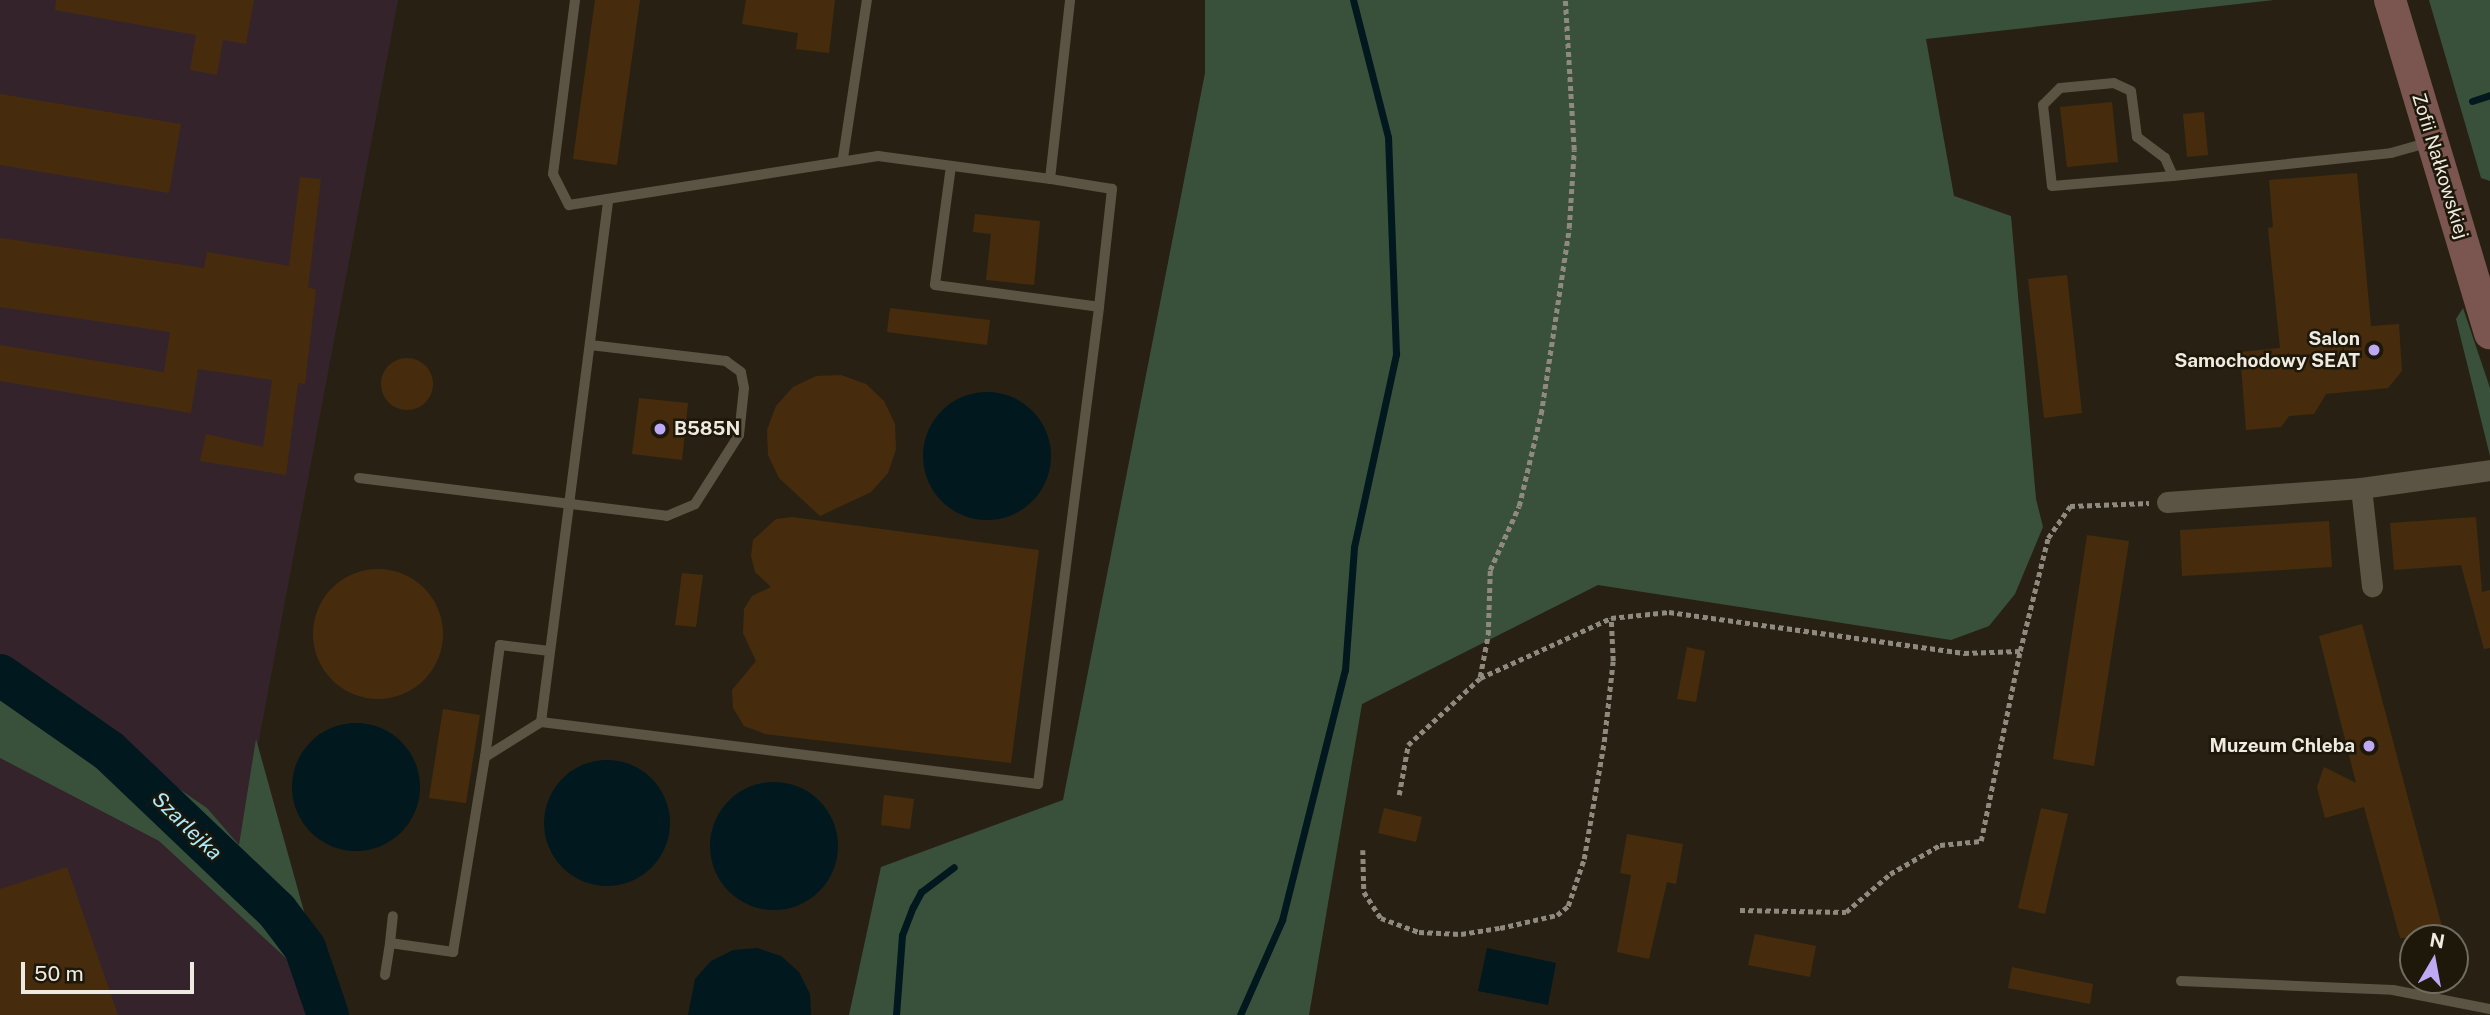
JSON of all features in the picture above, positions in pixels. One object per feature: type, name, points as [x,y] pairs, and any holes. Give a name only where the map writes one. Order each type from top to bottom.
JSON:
[{"type":"street","name":"Zofii Nałkowskiej","points":[[2390,0],[2490,333]]},
{"type":"street","points":[[2167,502],[2361,488],[2490,470]]},
{"type":"street","points":[[2361,488],[2372,586]]},
{"type":"lane","points":[[485,757],[541,722],[1038,784],[1099,307],[1112,189],[878,156],[843,158],[608,202],[569,205],[553,174],[575,0]]},
{"type":"lane","points":[[843,158],[867,0]]},
{"type":"lane","points":[[1050,179],[1070,0]]},
{"type":"lane","points":[[2173,176],[2165,158],[2137,137],[2131,91],[2114,83],[2060,88],[2043,105],[2052,186],[2173,176],[2391,153],[2433,141]]},
{"type":"lane","points":[[951,166],[935,285],[1099,307]]},
{"type":"lane","points":[[541,722],[608,202]]},
{"type":"lane","points":[[359,478],[667,516],[695,504],[739,435],[744,388],[741,372],[726,361],[590,345]]},
{"type":"lane","points":[[390,943],[453,952],[485,757],[500,645],[550,651]]},
{"type":"lane","points":[[385,975],[393,916]]},
{"type":"lane","points":[[2181,981],[2393,990],[2490,1009]]},
{"type":"path","points":[[1480,678],[1488,635],[1490,570],[1519,506],[1541,414],[1569,228],[1574,150],[1565,0]]},
{"type":"path","points":[[1740,910],[1846,912],[1890,874],[1940,845],[1981,841],[2020,651],[2048,538],[2070,506],[2167,502]]},
{"type":"path","points":[[1398,795],[1408,745],[1480,678],[1611,618],[1669,612],[1964,653],[2020,651]]},
{"type":"path","points":[[1363,850],[1364,892],[1381,918],[1419,932],[1461,934],[1500,928],[1557,915],[1567,906],[1584,859],[1604,742],[1614,661],[1611,618]]},
{"type":"shaded area","points":[[0,0],[398,0],[239,846],[207,808],[0,666]]},
{"type":"shaded area","points":[[0,758],[159,841],[314,984],[325,1015],[0,1015]]},
{"type":"green space","points":[[1205,0],[2274,0],[1926,39],[1954,196],[2011,216],[2036,499],[2043,527],[2015,594],[1989,626],[1951,640],[1598,585],[1362,704],[1309,1015],[849,1015],[881,867],[1063,800],[1205,73]]},
{"type":"green space","points":[[2429,0],[2490,0],[2490,181],[2481,178]]},
{"type":"green space","points":[[2463,308],[2490,388],[2490,456],[2456,319]]},
{"type":"green space","points":[[0,666],[207,808],[239,845],[256,739],[320,969],[340,1015],[325,1015],[314,984],[159,841],[0,758]]},
{"type":"water","points":[[987,392],[1011,397],[1032,411],[1046,432],[1051,456],[1046,480],[1032,501],[1011,515],[987,520],[963,515],[942,501],[928,480],[923,456],[928,432],[942,411],[963,397]]},
{"type":"water","points":[[356,723],[380,728],[401,742],[415,763],[420,787],[415,811],[401,832],[380,846],[356,851],[332,846],[311,832],[297,811],[292,787],[297,763],[311,742],[332,728]]},
{"type":"water","points":[[607,760],[631,765],[651,779],[665,799],[670,823],[665,847],[651,867],[631,881],[607,886],[583,881],[563,867],[549,847],[544,823],[549,799],[563,779],[583,765]]},
{"type":"water","points":[[774,782],[798,787],[819,801],[833,822],[838,846],[833,870],[819,891],[798,905],[774,910],[750,905],[729,891],[715,870],[710,846],[715,822],[729,801],[750,787]]},
{"type":"water","points":[[757,948],[781,956],[799,972],[810,994],[811,1015],[688,1015],[695,979],[711,961],[733,950]]},
{"type":"water","points":[[1487,948],[1556,963],[1548,1005],[1478,991]]},
{"type":"building","points":[[56,0],[254,0],[246,44],[223,40],[217,75],[190,70],[196,35],[55,10]]},
{"type":"building","points":[[595,0],[640,0],[617,165],[573,159]]},
{"type":"building","points":[[746,0],[835,0],[829,53],[796,49],[798,33],[742,24]]},
{"type":"building","points":[[0,94],[181,124],[169,193],[0,165]]},
{"type":"building","points":[[2112,102],[2118,162],[2067,167],[2060,107]]},
{"type":"building","points":[[2204,112],[2208,155],[2187,157],[2183,114]]},
{"type":"building","points":[[2357,173],[2371,326],[2399,324],[2402,371],[2388,388],[2326,394],[2314,414],[2289,416],[2281,427],[2246,430],[2240,352],[2280,348],[2268,228],[2273,227],[2269,180]]},
{"type":"building","points":[[300,177],[321,179],[308,288],[316,289],[305,384],[298,383],[286,475],[200,461],[206,434],[263,447],[272,380],[198,369],[191,413],[0,381],[0,345],[164,372],[170,332],[0,307],[0,238],[204,268],[207,252],[289,266]]},
{"type":"building","points":[[975,214],[1040,221],[1034,285],[986,280],[991,234],[973,232]]},
{"type":"building","points":[[2067,275],[2082,413],[2044,418],[2028,279]]},
{"type":"building","points":[[890,308],[990,320],[987,345],[887,332]]},
{"type":"building","points":[[407,358],[417,360],[425,366],[431,374],[431,394],[425,402],[417,408],[407,410],[397,408],[389,402],[383,394],[381,384],[383,374],[389,366],[397,360]]},
{"type":"building","points":[[841,375],[866,384],[884,401],[895,424],[896,449],[888,473],[871,492],[820,516],[779,478],[768,455],[767,430],[776,406],[793,387],[816,376]]},
{"type":"building","name":"B585N","points":[[639,398],[688,403],[682,460],[632,454]]},
{"type":"building","points":[[792,517],[1039,550],[1011,763],[765,734],[744,726],[733,708],[732,690],[756,661],[743,633],[744,609],[752,596],[771,587],[755,572],[751,556],[753,540],[776,519]]},
{"type":"building","points":[[2476,517],[2482,592],[2490,590],[2490,648],[2484,649],[2461,565],[2394,570],[2390,523]]},
{"type":"building","points":[[2329,521],[2332,567],[2182,576],[2180,530]]},
{"type":"building","points":[[2087,535],[2129,541],[2094,766],[2053,759]]},
{"type":"building","points":[[378,569],[403,574],[424,588],[438,609],[443,634],[438,659],[424,680],[403,694],[378,699],[353,694],[332,680],[318,659],[313,634],[318,609],[332,588],[353,574]]},
{"type":"building","points":[[682,573],[703,575],[696,627],[675,625]]},
{"type":"building","points":[[2362,624],[2441,924],[2399,924],[2399,934],[2364,807],[2325,818],[2317,787],[2324,767],[2356,783],[2319,636]]},
{"type":"building","points":[[1687,647],[1705,651],[1696,702],[1677,699]]},
{"type":"building","points":[[443,709],[480,715],[466,803],[429,798]]},
{"type":"building","points":[[884,795],[914,799],[910,829],[881,825]]},
{"type":"building","points":[[1384,808],[1422,817],[1416,842],[1378,833]]},
{"type":"building","points":[[2041,808],[2068,814],[2045,914],[2018,908]]},
{"type":"building","points":[[1627,834],[1683,844],[1676,884],[1667,882],[1649,959],[1617,952],[1631,875],[1620,873]]},
{"type":"building","points":[[67,867],[118,1015],[0,1015],[0,889]]},
{"type":"building","points":[[1755,934],[1816,946],[1810,977],[1748,965]]},
{"type":"building","points":[[2012,967],[2093,984],[2090,1004],[2008,988]]},
{"type":"waterway","points":[[1240,1015],[1282,920],[1345,670],[1354,547],[1396,354],[1388,137],[1353,0]]},
{"type":"waterway","points":[[2472,101],[2490,95]]},
{"type":"waterway","name":"Szarlejka","points":[[0,675],[109,751],[277,911],[305,948],[328,1015]]},
{"type":"waterway","points":[[896,1015],[902,935],[921,892],[954,867]]},
{"type":"place","name":"Salon Samochodowy SEAT","points":[[2374,350]]},
{"type":"place","name":"B585N","points":[[660,429]]},
{"type":"place","name":"Muzeum Chleba","points":[[2369,746]]}]
